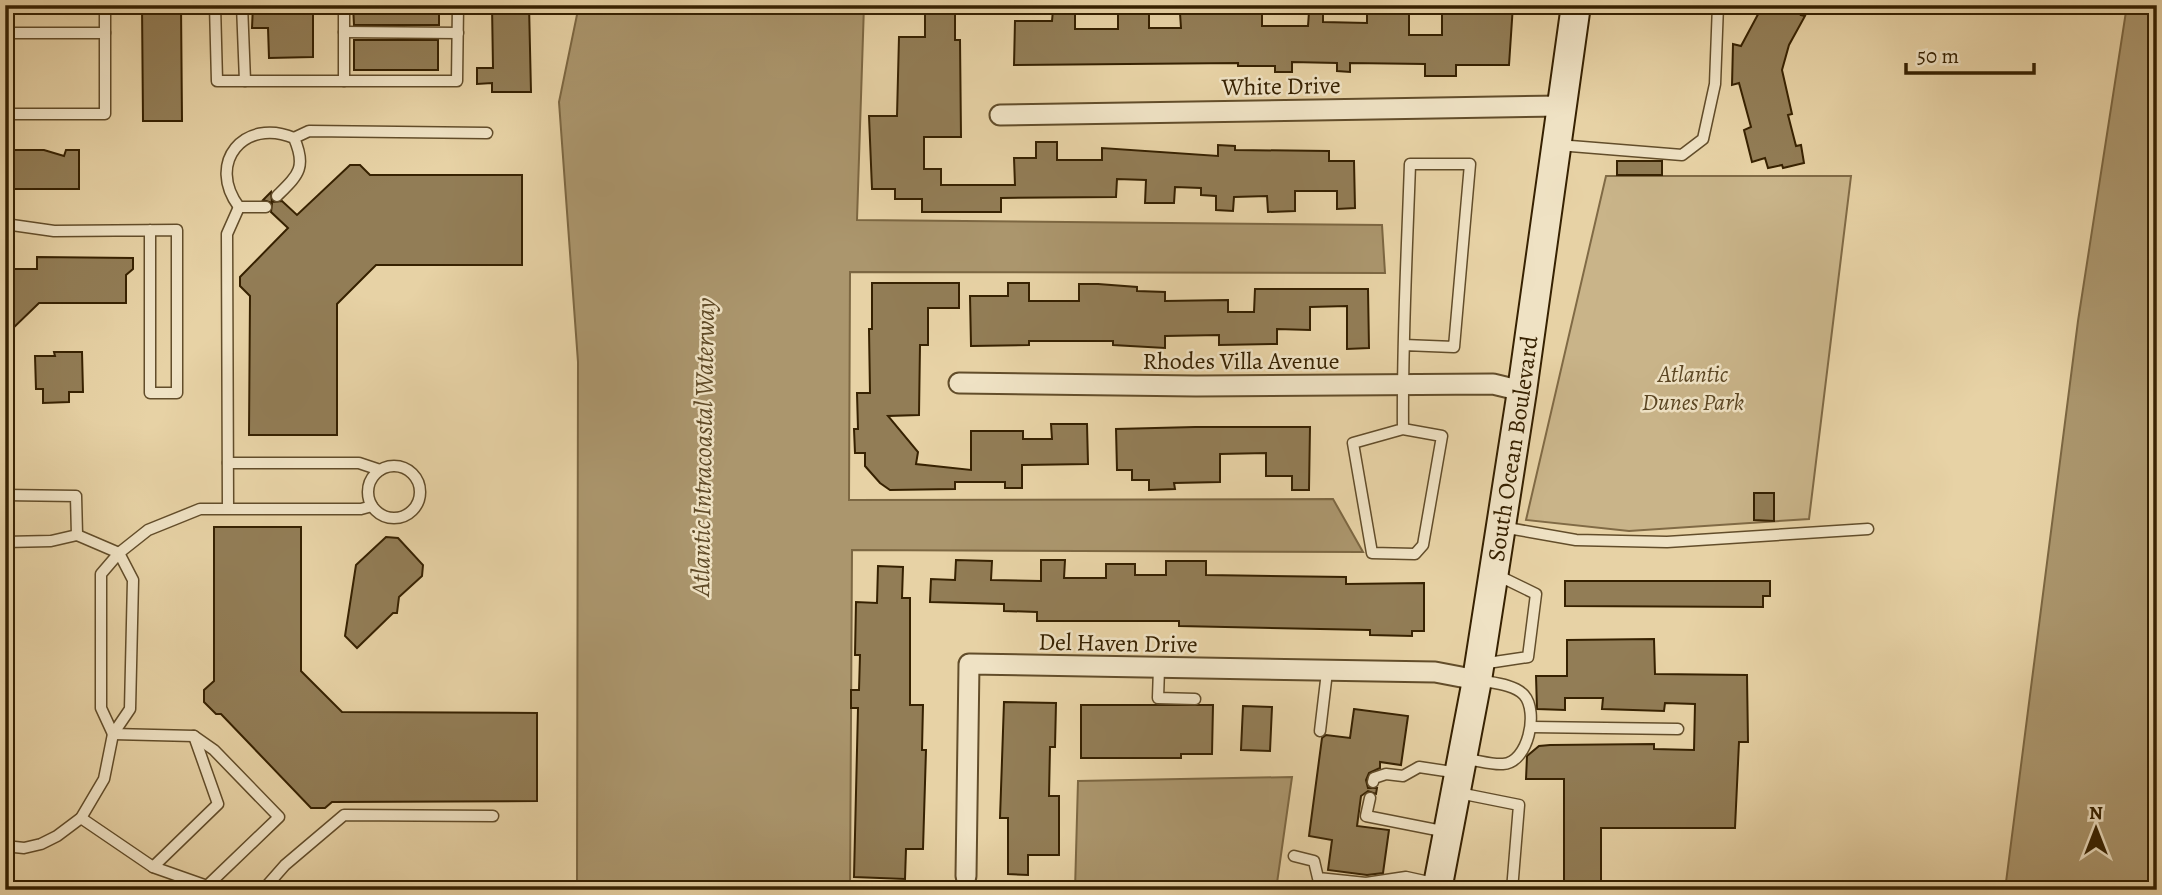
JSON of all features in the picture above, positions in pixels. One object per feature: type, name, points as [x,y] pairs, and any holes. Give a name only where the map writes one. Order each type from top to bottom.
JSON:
[{"type":"main road","name":"South Ocean Boulevard","points":[[1446,888],[1448,832],[1479,672],[1522,391],[1576,5]]},
{"type":"street","name":"White Drive","points":[[1000,115],[1563,106]]},
{"type":"street","name":"Rhodes Villa Avenue","points":[[959,383],[1493,384],[1522,391]]},
{"type":"street","name":"Del Haven Drive","points":[[966,876],[969,664],[1327,672],[1479,672]]},
{"type":"lane","points":[[5,114],[105,114],[105,5]]},
{"type":"lane","points":[[215,5],[217,81],[457,81],[458,5]]},
{"type":"lane","points":[[242,5],[245,81]]},
{"type":"lane","points":[[344,5],[344,81]]},
{"type":"lane","points":[[1557,145],[1682,155],[1703,139],[1715,84],[1718,5]]},
{"type":"lane","points":[[344,32],[458,33]]},
{"type":"lane","points":[[5,33],[105,33]]},
{"type":"lane","points":[[239,207],[226,182],[231,154],[240,143],[267,131],[295,138],[309,131],[487,132]]},
{"type":"lane","points":[[277,196],[298,175],[301,155],[295,138]]},
{"type":"lane","points":[[1403,429],[1404,345],[1410,164],[1470,164],[1454,346],[1404,345]]},
{"type":"lane","points":[[239,207],[266,207]]},
{"type":"lane","points":[[228,507],[227,234],[239,207]]},
{"type":"lane","points":[[5,223],[54,231],[150,230],[177,230],[177,393],[150,393],[150,230]]},
{"type":"lane","points":[[1403,429],[1442,436],[1423,545],[1415,554],[1372,554],[1353,443],[1403,429]]},
{"type":"lane","points":[[228,463],[359,463],[380,470]]},
{"type":"lane","points":[[395,466],[410,472],[419,485],[418,501],[408,514],[392,518],[384,516],[372,506],[368,490],[374,475],[380,470],[395,466]]},
{"type":"lane","points":[[5,495],[76,496],[77,535]]},
{"type":"lane","points":[[113,734],[101,708],[101,574],[119,553],[148,530],[200,509],[360,509],[372,506]]},
{"type":"lane","points":[[1501,527],[1576,540],[1667,541],[1868,529]]},
{"type":"lane","points":[[5,542],[51,541],[77,535],[119,553],[133,580],[130,709],[113,734],[104,779],[81,818],[41,844],[24,848],[5,846]]},
{"type":"lane","points":[[1479,672],[1528,656],[1536,594],[1494,573]]},
{"type":"lane","points":[[1159,668],[1158,698],[1195,699]]},
{"type":"lane","points":[[1320,731],[1327,672]]},
{"type":"lane","points":[[1459,775],[1510,762],[1518,754],[1532,727],[1526,697],[1479,672]]},
{"type":"lane","points":[[1532,727],[1678,729]]},
{"type":"lane","points":[[81,818],[153,867],[210,888],[279,817],[214,750],[194,736],[113,734]]},
{"type":"lane","points":[[153,867],[218,804],[194,736]]},
{"type":"lane","points":[[1373,782],[1374,778],[1386,774],[1403,776],[1419,767],[1459,775],[1519,804],[1512,890]]},
{"type":"lane","points":[[1370,798],[1366,816],[1448,832]]},
{"type":"lane","points":[[263,890],[285,864],[344,815],[493,816]]},
{"type":"lane","points":[[1294,856],[1314,861],[1318,878],[1366,883],[1406,877],[1446,888]]},
{"type":"green space","name":"Atlantic Dunes Park","points":[[1606,176],[1851,176],[1809,519],[1629,531],[1526,520]]},
{"type":"water","name":"Atlantic Intracoastal Waterway","points":[[579,5],[864,5],[857,220],[1382,225],[1385,273],[850,272],[849,500],[1333,499],[1363,552],[852,550],[850,890],[577,890],[578,362],[559,102]]},
{"type":"water","points":[[2127,5],[2157,5],[2157,890],[2005,890],[2078,321]]},
{"type":"water","points":[[1292,777],[1276,890],[1075,890],[1078,781]]},
{"type":"building","points":[[142,5],[181,5],[182,121],[143,121]]},
{"type":"building","points":[[253,5],[313,5],[313,57],[269,58],[268,28],[252,28]]},
{"type":"building","points":[[353,5],[439,5],[439,25],[354,25]]},
{"type":"building","points":[[492,5],[529,5],[531,92],[492,92],[492,83],[477,84],[477,68],[493,68]]},
{"type":"building","points":[[925,5],[955,6],[955,40],[960,40],[961,137],[924,137],[924,169],[941,169],[941,185],[1015,185],[1014,158],[1036,158],[1036,142],[1057,142],[1057,160],[1102,160],[1102,148],[1218,156],[1218,145],[1235,146],[1235,150],[1329,151],[1329,161],[1354,161],[1355,208],[1337,209],[1337,191],[1295,191],[1295,211],[1268,212],[1267,196],[1234,197],[1233,211],[1216,210],[1216,196],[1201,195],[1201,188],[1175,187],[1174,203],[1145,203],[1146,180],[1117,179],[1116,197],[1001,198],[1001,212],[922,212],[922,199],[895,199],[895,189],[872,189],[869,116],[897,116],[899,37],[925,37]]},
{"type":"building","points":[[1367,5],[1409,5],[1409,35],[1442,35],[1442,5],[1513,5],[1509,65],[1456,65],[1456,76],[1425,76],[1425,64],[1350,63],[1350,72],[1337,71],[1337,63],[1292,62],[1292,72],[1275,72],[1275,66],[1238,66],[1238,63],[1014,65],[1015,21],[1052,21],[1053,10],[1075,10],[1075,29],[1118,29],[1118,14],[1149,14],[1149,28],[1181,28],[1180,13],[1238,12],[1238,8],[1262,7],[1262,26],[1308,26],[1309,12],[1323,12],[1323,22],[1367,23]]},
{"type":"building","points":[[1763,5],[1806,5],[1801,15],[1805,16],[1789,45],[1782,70],[1792,114],[1788,115],[1796,146],[1801,145],[1804,163],[1783,168],[1782,165],[1768,168],[1765,158],[1752,162],[1744,130],[1751,127],[1739,83],[1732,85],[1733,44],[1741,46]]},
{"type":"building","points":[[354,40],[438,40],[438,70],[354,70]]},
{"type":"building","points":[[5,150],[44,150],[64,156],[66,150],[79,150],[79,189],[5,189]]},
{"type":"building","points":[[1617,161],[1662,161],[1662,175],[1617,175]]},
{"type":"building","points":[[350,165],[360,165],[370,175],[522,175],[522,265],[376,265],[337,304],[337,435],[249,435],[250,296],[240,286],[240,277],[288,228],[271,212],[272,203],[263,200],[271,192],[272,202],[282,201],[297,215]]},
{"type":"building","points":[[37,257],[133,258],[133,269],[126,275],[126,303],[39,303],[5,336],[5,269],[37,269]]},
{"type":"building","points":[[872,283],[959,283],[959,308],[928,308],[928,345],[920,345],[919,415],[888,416],[918,452],[916,464],[971,470],[971,431],[1023,431],[1023,439],[1052,439],[1051,424],[1087,424],[1088,464],[1022,465],[1022,488],[1005,488],[1005,482],[955,482],[955,489],[890,490],[880,483],[865,466],[865,453],[855,453],[854,429],[858,429],[857,393],[870,393],[869,329],[872,329]]},
{"type":"building","points":[[1008,283],[1029,283],[1029,301],[1079,301],[1079,284],[1098,284],[1137,287],[1137,291],[1165,292],[1165,301],[1228,300],[1228,312],[1254,312],[1255,289],[1368,289],[1369,348],[1347,349],[1347,306],[1310,307],[1310,330],[1277,329],[1277,344],[1219,345],[1219,335],[1165,336],[1165,348],[1113,345],[1113,341],[1029,341],[1029,345],[971,346],[970,296],[1008,296]]},
{"type":"building","points":[[54,352],[82,352],[83,392],[69,392],[69,402],[43,403],[43,389],[36,389],[35,356],[55,356]]},
{"type":"building","points":[[1310,427],[1309,490],[1292,490],[1292,476],[1266,476],[1266,453],[1220,454],[1220,482],[1174,483],[1175,489],[1149,490],[1149,480],[1132,480],[1132,470],[1117,470],[1116,429]]},
{"type":"building","points":[[1754,493],[1774,493],[1774,521],[1754,520]]},
{"type":"building","points":[[214,527],[301,527],[301,671],[342,712],[537,713],[537,801],[332,802],[325,808],[311,808],[221,714],[216,714],[204,702],[204,690],[214,681]]},
{"type":"building","points":[[386,537],[398,538],[423,565],[422,576],[399,597],[397,613],[393,613],[357,648],[345,636],[356,565]]},
{"type":"building","points":[[956,560],[992,561],[991,580],[1041,581],[1041,560],[1065,560],[1064,578],[1106,578],[1106,564],[1135,564],[1135,575],[1166,575],[1166,561],[1206,561],[1206,575],[1346,577],[1346,584],[1424,583],[1424,631],[1412,631],[1412,636],[1370,635],[1370,630],[1179,626],[1179,621],[1037,621],[1037,612],[1004,611],[1004,604],[930,602],[931,579],[955,580]]},
{"type":"building","points":[[878,566],[903,567],[902,598],[910,598],[910,705],[923,705],[922,750],[926,750],[923,849],[906,849],[905,879],[854,877],[858,708],[851,708],[851,690],[859,690],[860,655],[855,655],[856,602],[877,603]]},
{"type":"building","points":[[1565,581],[1770,581],[1770,596],[1763,596],[1763,607],[1565,606]]},
{"type":"building","points":[[1654,639],[1655,674],[1747,675],[1748,742],[1739,742],[1735,828],[1601,828],[1601,890],[1564,890],[1564,779],[1526,779],[1527,756],[1539,746],[1550,745],[1654,744],[1654,749],[1694,750],[1695,704],[1665,703],[1664,711],[1602,709],[1603,698],[1565,698],[1565,710],[1537,709],[1536,676],[1567,676],[1567,640]]},
{"type":"building","points":[[1004,702],[1056,703],[1055,747],[1050,747],[1049,796],[1059,796],[1059,855],[1028,855],[1028,875],[1008,874],[1008,818],[1000,818]]},
{"type":"building","points":[[1081,705],[1213,705],[1212,754],[1181,754],[1181,758],[1081,758]]},
{"type":"building","points":[[1243,706],[1272,707],[1270,751],[1241,750]]},
{"type":"building","points":[[1354,709],[1408,716],[1401,765],[1380,762],[1380,768],[1369,773],[1366,780],[1368,788],[1377,788],[1376,794],[1368,791],[1361,796],[1357,826],[1389,830],[1383,873],[1367,875],[1328,870],[1332,840],[1309,836],[1322,738],[1326,735],[1350,738]]}]
